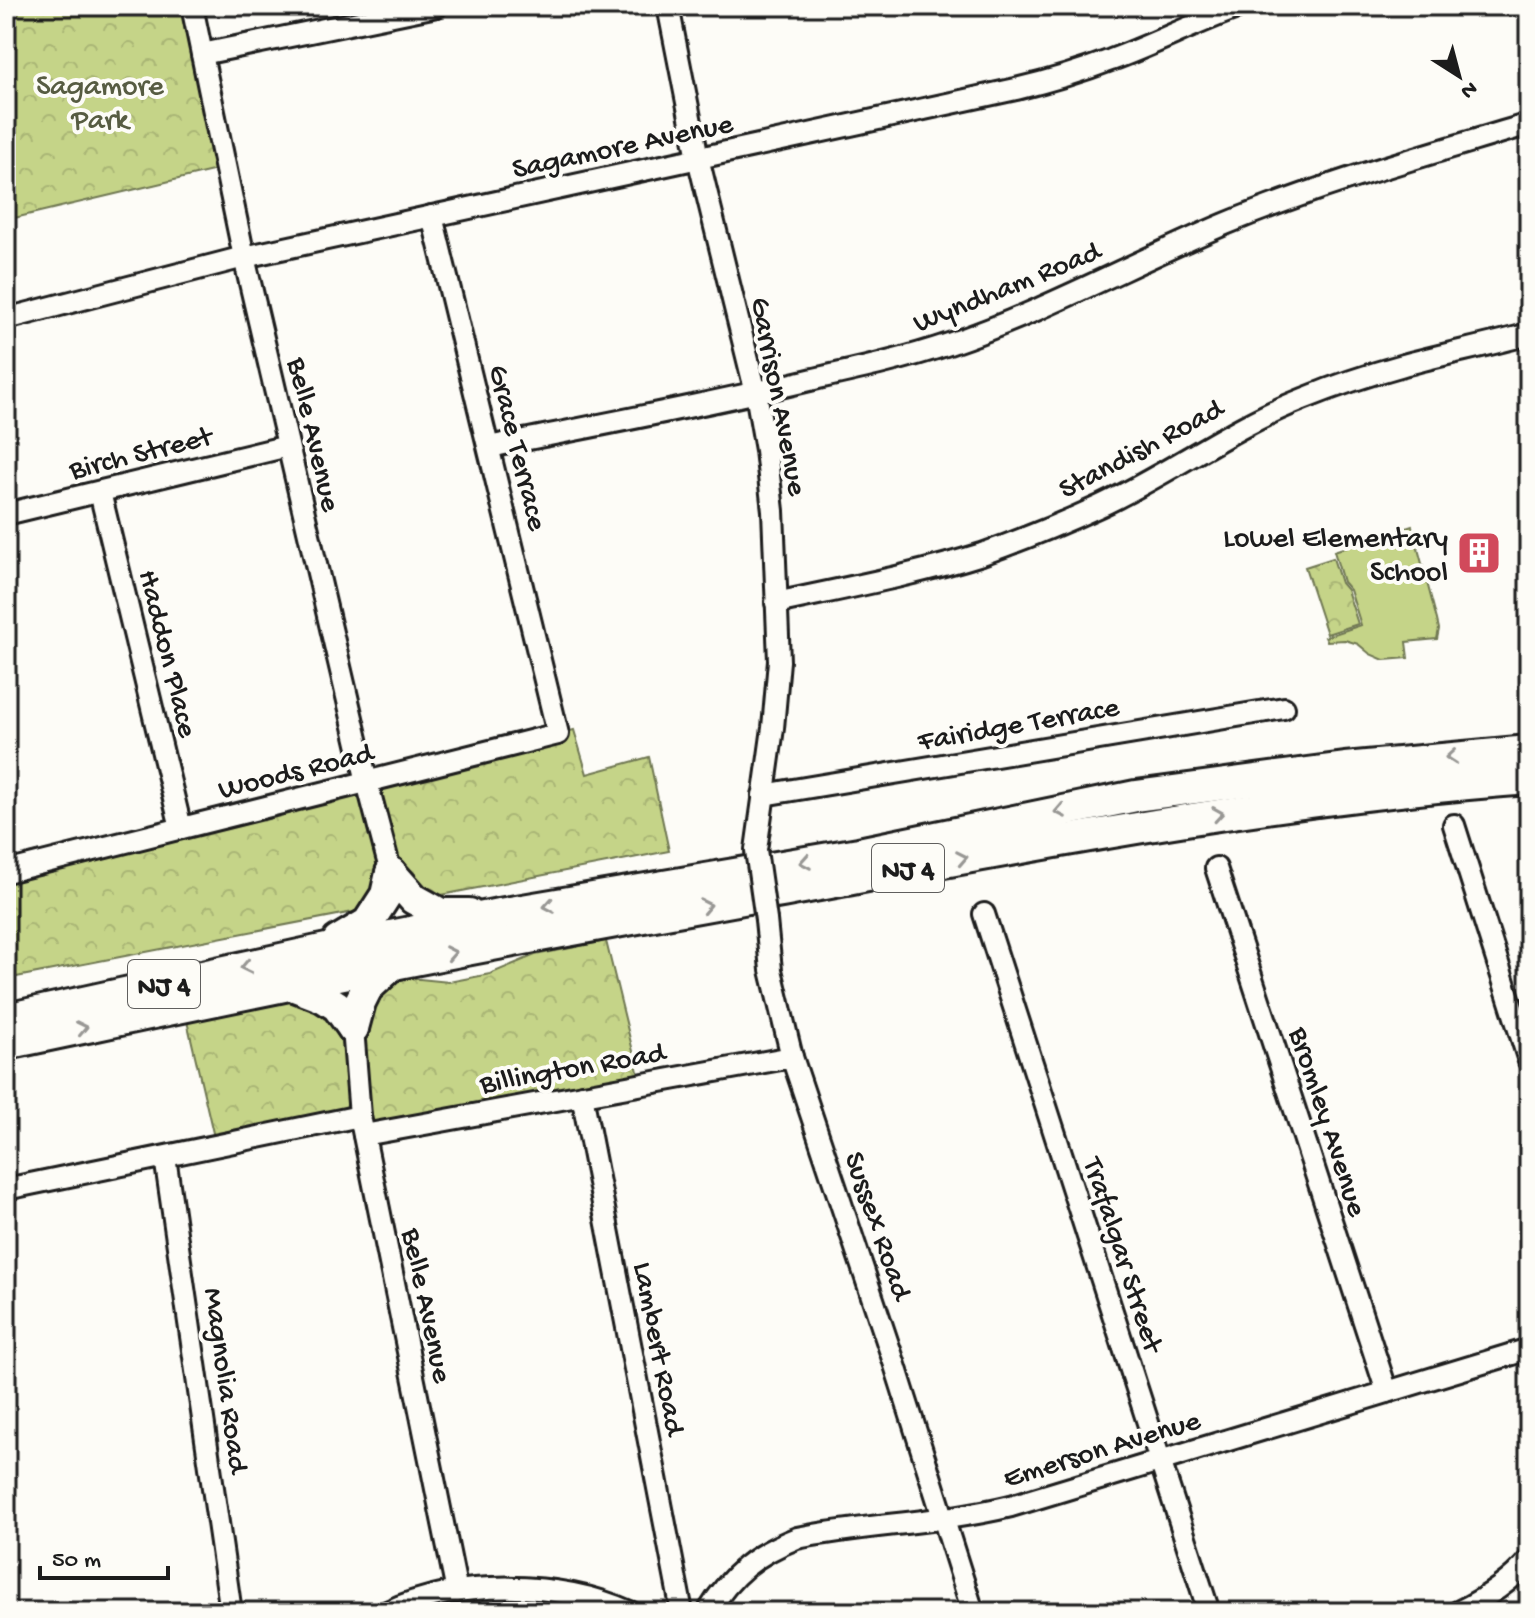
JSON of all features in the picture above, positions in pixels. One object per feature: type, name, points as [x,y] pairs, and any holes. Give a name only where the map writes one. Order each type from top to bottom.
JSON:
[{"type":"highway","name":"NJ 4","points":[[6,1019],[499,914],[859,853],[1136,796],[1345,768],[1529,751]]},
{"type":"highway","name":"NJ 4","points":[[6,1044],[394,964],[1171,821],[1339,798],[1529,779]]},
{"type":"highway","points":[[391,873],[414,899],[441,914],[499,914]]},
{"type":"highway","points":[[322,950],[368,923],[386,895],[391,873]]},
{"type":"highway","points":[[353,1028],[367,988],[394,964]]},
{"type":"highway","points":[[292,985],[337,1006],[353,1028]]},
{"type":"street","name":"Belle Avenue","points":[[192,6],[244,257],[391,873]]},
{"type":"street","points":[[202,54],[437,6]]},
{"type":"street","name":"Garrison Avenue","points":[[668,6],[698,158],[756,393],[773,511],[779,661],[756,850]]},
{"type":"street","name":"Sagamore Avenue","points":[[6,319],[244,257],[1061,77],[1243,6]]},
{"type":"street","name":"Wyndham Road","points":[[489,447],[756,393],[947,345],[1009,322],[1290,198],[1529,124]]},
{"type":"street","name":"Grace Terrace","points":[[432,216],[548,693]]},
{"type":"street","name":"Standish Road","points":[[776,603],[919,571],[993,550],[1100,506],[1237,430],[1298,401],[1401,365],[1529,334]]},
{"type":"street","name":"Birch Street","points":[[6,514],[288,446]]},
{"type":"street","name":"Haddon Place","points":[[100,492],[181,828]]},
{"type":"street","name":"Woods Road","points":[[6,872],[558,734],[548,693]]},
{"type":"street","name":"Fairidge Terrace","points":[[763,795],[1284,708]]},
{"type":"street","points":[[1454,825],[1529,1061]]},
{"type":"street","name":"Sussex Road","points":[[756,850],[771,970],[792,1057],[894,1362],[973,1612]]},
{"type":"street","name":"Bromley Avenue","points":[[1216,868],[1387,1392]]},
{"type":"street","name":"Trafalgar Street","points":[[984,914],[1209,1612]]},
{"type":"street","name":"Belle Avenue","points":[[353,1028],[362,1126],[457,1592]]},
{"type":"street","name":"Billington Road","points":[[6,1189],[165,1157],[582,1095],[792,1057]]},
{"type":"street","name":"Lambert Road","points":[[582,1095],[682,1612]]},
{"type":"street","name":"Magnolia Road","points":[[165,1157],[231,1612]]},
{"type":"street","name":"Emerson Avenue","points":[[708,1612],[737,1573],[776,1546],[797,1538],[944,1520],[1011,1506],[1529,1349]]},
{"type":"street","points":[[1458,1612],[1500,1587],[1529,1560]]},
{"type":"street","points":[[387,1612],[457,1592],[516,1588],[555,1591],[630,1612]]},
{"type":"green space","name":"Sagamore Park","points":[[6,6],[192,6],[225,168],[6,220]]},
{"type":"green space","points":[[1412,526],[1439,629],[1437,639],[1406,642],[1408,658],[1384,660],[1358,644],[1345,640],[1327,641],[1325,637],[1361,625],[1334,551]]},
{"type":"green space","points":[[1333,558],[1358,624],[1327,634],[1305,567]]},
{"type":"green space","points":[[574,730],[587,774],[649,757],[669,851],[6,979],[6,872]]},
{"type":"green space","points":[[606,941],[641,1084],[364,1135],[360,1117],[216,1146],[187,1021],[410,978],[449,982],[490,974],[535,955]]},
{"type":"place","name":"Lowel Elementary School","points":[[1479,553]]}]
